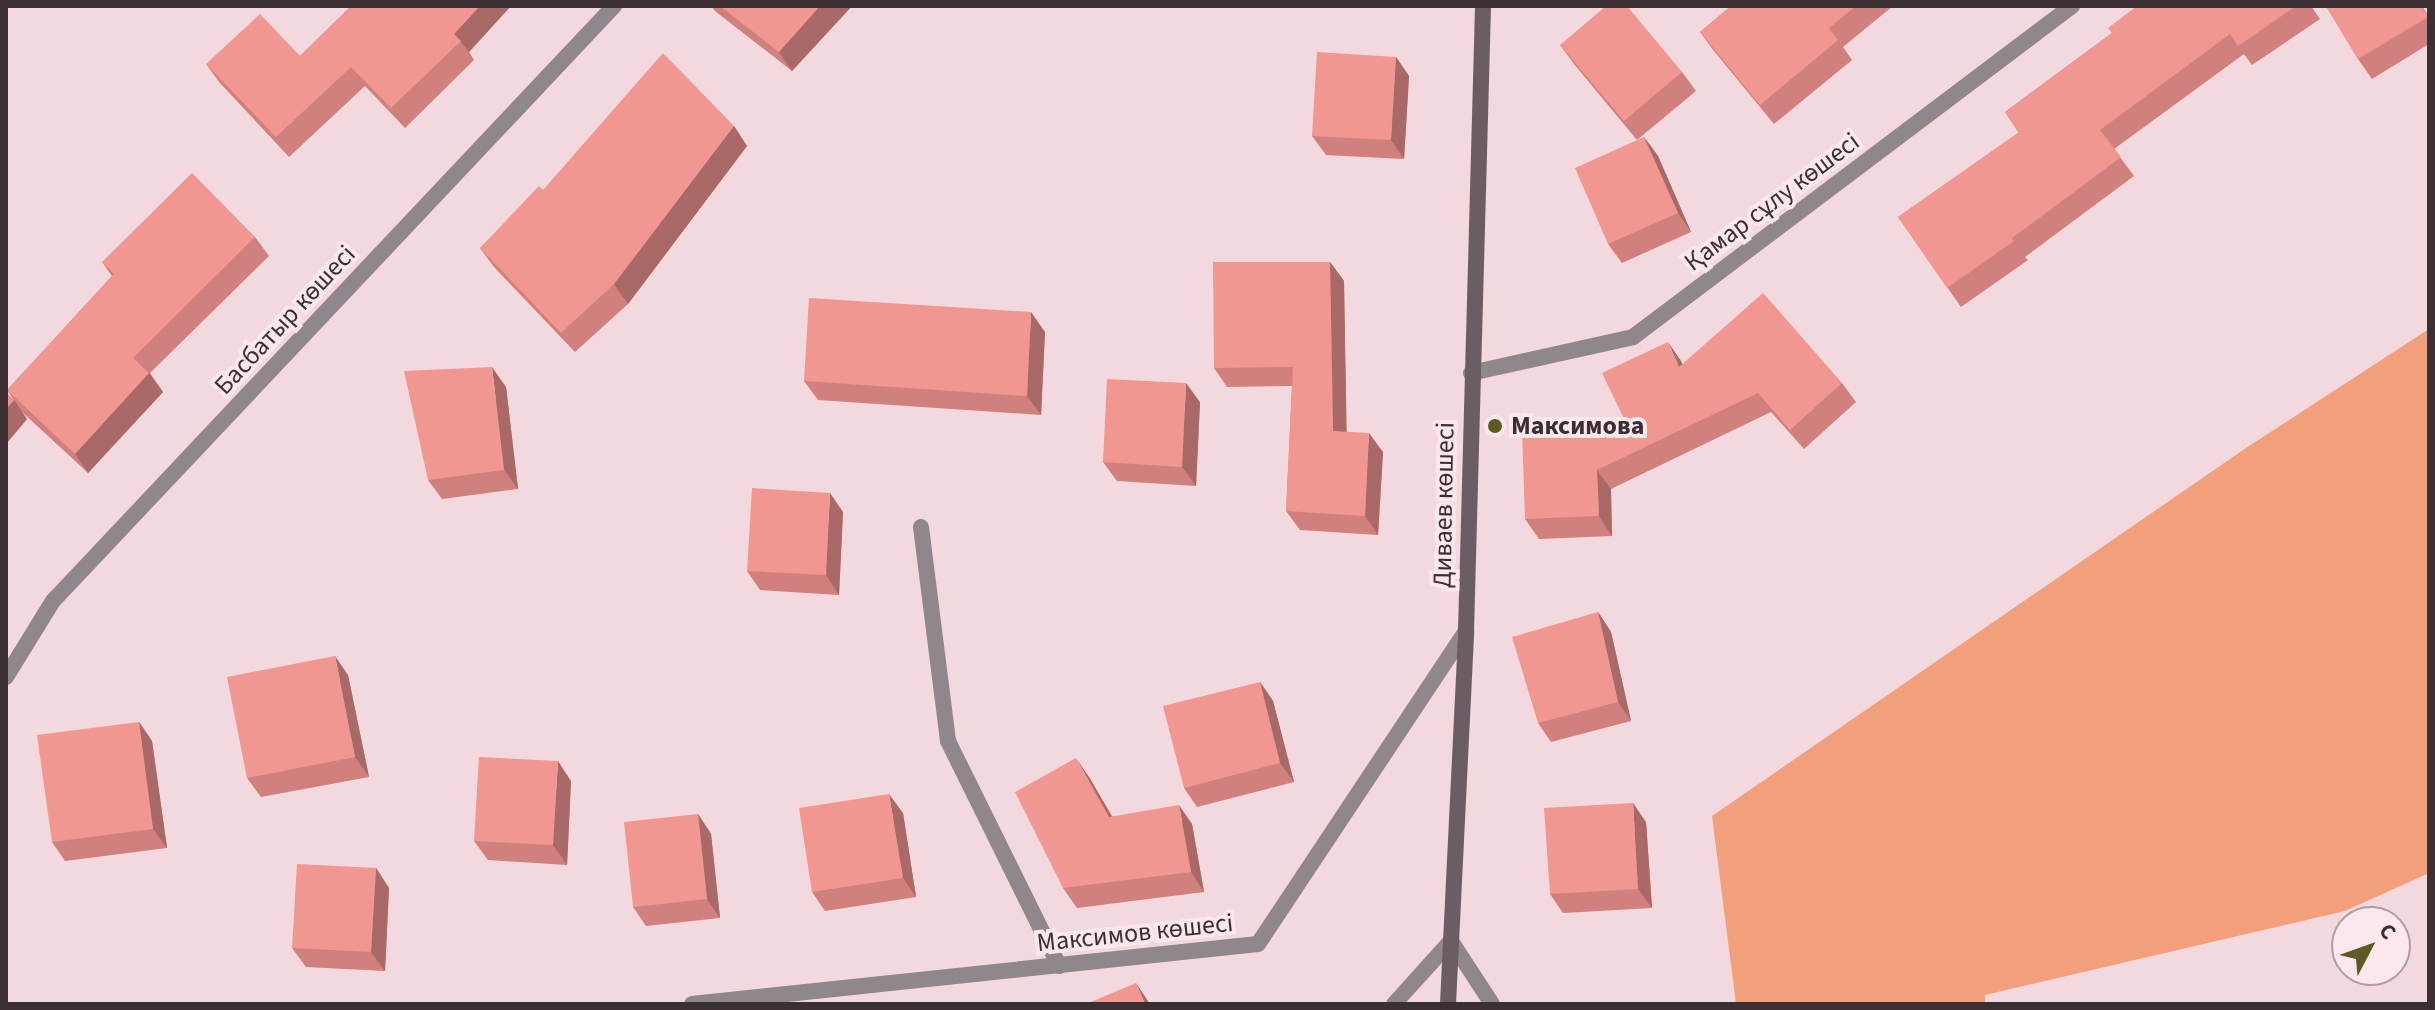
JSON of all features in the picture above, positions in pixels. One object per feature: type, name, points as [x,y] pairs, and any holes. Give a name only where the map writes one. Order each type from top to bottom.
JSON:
[{"type":"street","name":"Басбатыр көшесі","points":[[6,677],[53,601],[614,6]]},
{"type":"street","name":"Диваев көшесі","points":[[1448,1004],[1466,631],[1483,6]]},
{"type":"street","name":"Қамар сұлу көшесі","points":[[1471,373],[1633,337],[2072,6]]},
{"type":"street","points":[[921,527],[948,741],[1059,966]]},
{"type":"street","name":"Максимов көшесі","points":[[692,1004],[1258,944],[1466,631]]},
{"type":"street","points":[[1394,1004],[1451,941],[1492,1004]]},
{"type":"shaded area","points":[[2429,329],[2429,873],[2356,906],[2331,906],[2331,914],[1985,995],[1985,1004],[1736,1004],[1712,816],[2246,448]]},
{"type":"building","points":[[351,6],[480,6],[454,34],[461,41],[391,108],[351,67],[276,137],[206,64],[260,14],[300,56]]},
{"type":"building","points":[[720,6],[820,6],[779,52]]},
{"type":"building","points":[[1606,6],[1627,6],[1682,72],[1624,121],[1560,45]]},
{"type":"building","points":[[1731,6],[1856,6],[1829,28],[1838,40],[1760,105],[1700,32]]},
{"type":"building","points":[[2137,6],[2296,6],[2238,46],[2230,34],[2100,130],[2121,157],[2012,238],[2014,241],[1947,288],[1898,217],[2019,132],[2005,112],[2112,33],[2108,28]]},
{"type":"building","points":[[2326,6],[2421,6],[2428,17],[2358,59]]},
{"type":"building","points":[[1317,52],[1396,57],[1391,140],[1312,136]]},
{"type":"building","points":[[663,53],[734,126],[614,284],[561,333],[480,248],[539,186],[543,190]]},
{"type":"building","points":[[1644,137],[1678,213],[1608,244],[1575,168]]},
{"type":"building","points":[[192,173],[255,237],[133,358],[149,373],[75,454],[7,390],[114,274],[102,262]]},
{"type":"building","points":[[1213,262],[1330,262],[1333,431],[1369,433],[1365,516],[1286,511],[1293,367],[1214,368]]},
{"type":"building","points":[[1763,293],[1842,383],[1790,430],[1758,393],[1597,470],[1599,516],[1525,519],[1522,429],[1627,425],[1602,373],[1668,342],[1679,367]]},
{"type":"building","points":[[809,298],[1031,312],[1027,396],[804,381]]},
{"type":"building","points":[[492,367],[504,470],[428,480],[404,371]]},
{"type":"building","points":[[1107,379],[1186,383],[1182,467],[1103,462]]},
{"type":"building","points":[[6,393],[14,400],[6,409]]},
{"type":"building","points":[[752,488],[830,493],[826,575],[747,571]]},
{"type":"building","points":[[1598,612],[1618,702],[1538,723],[1512,637]]},
{"type":"building","points":[[335,656],[355,757],[247,778],[227,677]]},
{"type":"building","points":[[1260,682],[1280,763],[1184,788],[1163,706]]},
{"type":"building","points":[[139,722],[153,829],[52,842],[37,735]]},
{"type":"building","points":[[479,757],[558,761],[553,845],[474,841]]},
{"type":"building","points":[[1076,758],[1109,817],[1179,805],[1191,872],[1063,888],[1015,792]]},
{"type":"building","points":[[889,794],[903,878],[812,892],[799,808]]},
{"type":"building","points":[[1633,803],[1638,889],[1550,894],[1544,808]]},
{"type":"building","points":[[698,814],[707,899],[633,907],[624,822]]},
{"type":"building","points":[[297,864],[376,868],[371,952],[292,948]]},
{"type":"building","points":[[1136,983],[1145,1004],[1086,1004]]},
{"type":"place","name":"Максимова","points":[[1495,426]]}]
